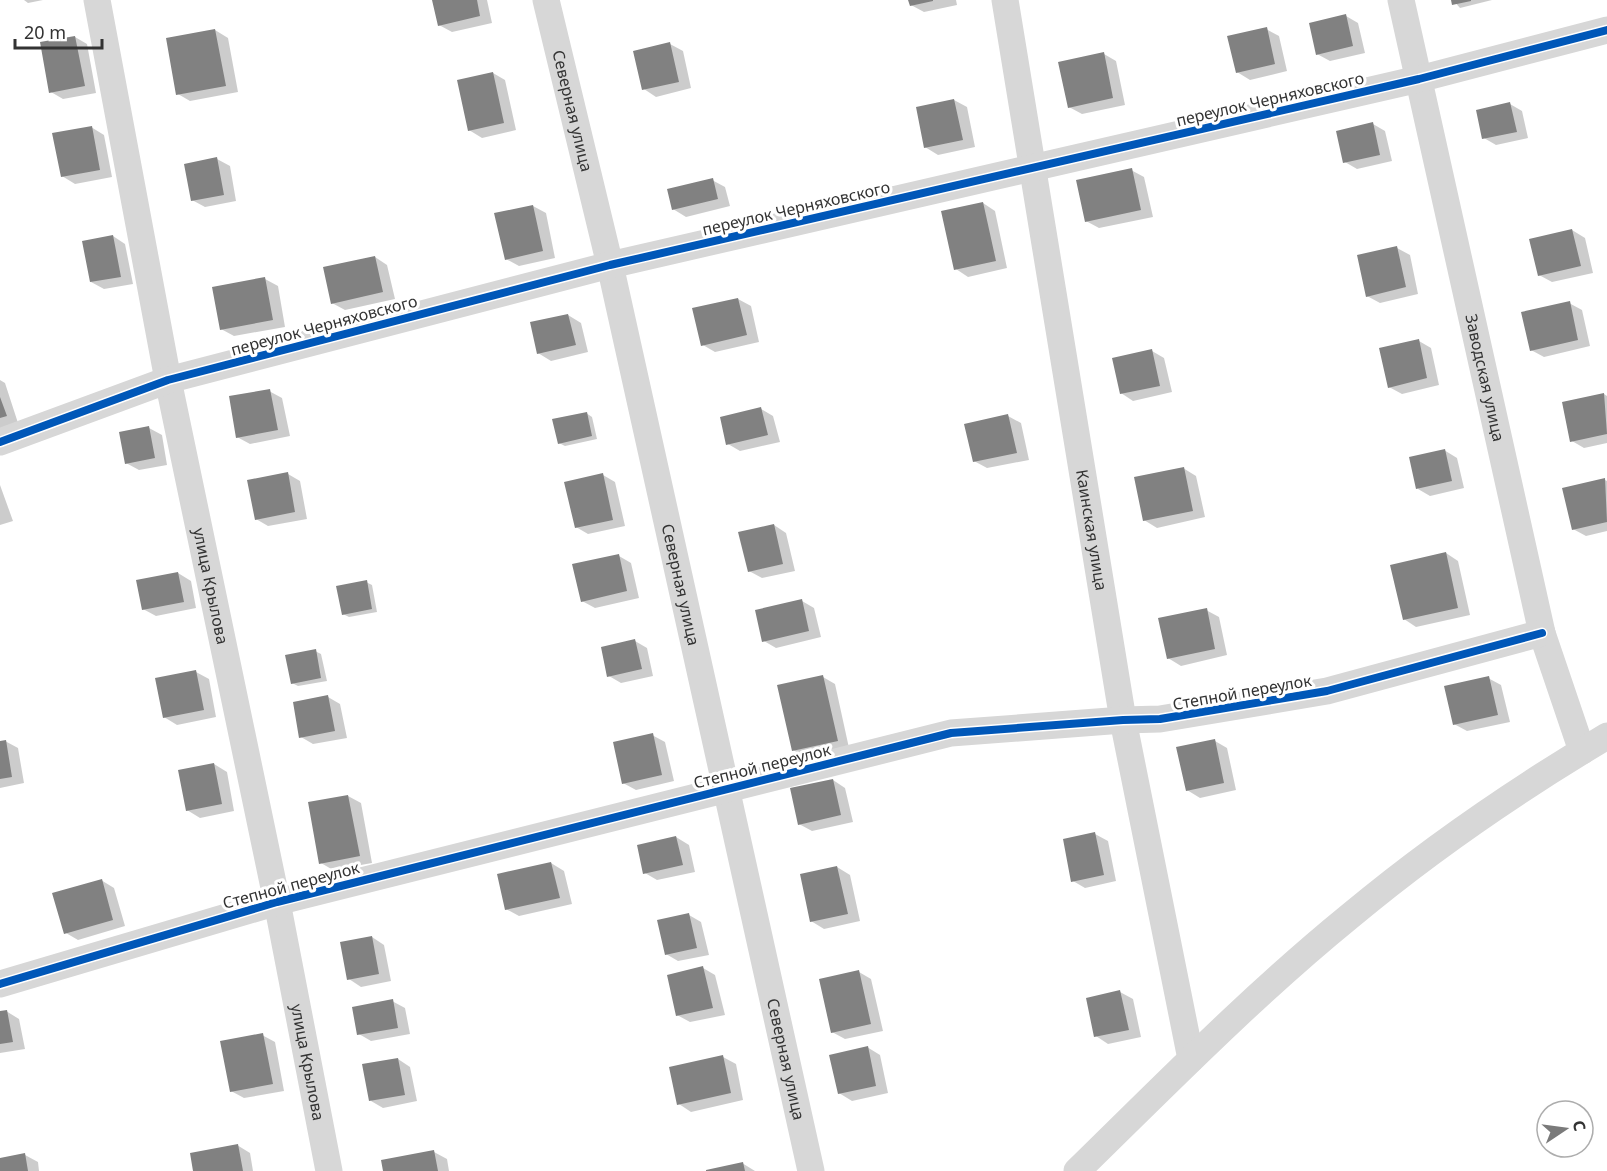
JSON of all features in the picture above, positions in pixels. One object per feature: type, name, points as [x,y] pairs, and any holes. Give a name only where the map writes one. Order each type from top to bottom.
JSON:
[{"type":"street","name":"улица Крылова","points":[[97,0],[168,380],[277,902],[329,1171]]},
{"type":"street","name":"Северная улица","points":[[546,0],[609,265],[812,1171]]},
{"type":"street","name":"Каинская улица","points":[[1005,0],[1123,720],[1191,1059]]},
{"type":"street","name":"Заводская улица","points":[[1401,0],[1542,633],[1582,751]]},
{"type":"street","name":"переулок Черняховского","points":[[0,442],[168,380],[609,265],[1419,79],[1607,30]]},
{"type":"street","name":"Степной переулок","points":[[0,984],[277,902],[951,733],[1160,719],[1327,691],[1542,633]]},
{"type":"street","points":[[1077,1171],[1191,1059],[1350,915],[1457,835],[1607,736]]},
{"type":"building","points":[[432,0],[477,0],[480,16],[438,26]]},
{"type":"building","points":[[908,0],[933,0],[933,1],[910,6]]},
{"type":"building","points":[[1451,0],[1471,0],[1471,1],[1452,5]]},
{"type":"building","points":[[1346,14],[1353,46],[1316,55],[1309,23]]},
{"type":"building","points":[[1267,27],[1275,64],[1236,73],[1227,36]]},
{"type":"building","points":[[215,29],[226,86],[176,95],[166,38]]},
{"type":"building","points":[[75,36],[85,86],[49,93],[40,42]]},
{"type":"building","points":[[670,42],[679,82],[642,90],[633,51]]},
{"type":"building","points":[[1104,52],[1113,98],[1068,108],[1058,62]]},
{"type":"building","points":[[493,72],[504,123],[468,131],[457,80]]},
{"type":"building","points":[[954,99],[963,140],[924,148],[916,107]]},
{"type":"building","points":[[1510,102],[1517,132],[1482,139],[1476,110]]},
{"type":"building","points":[[1373,122],[1380,155],[1343,163],[1336,131]]},
{"type":"building","points":[[92,126],[100,170],[61,177],[52,133]]},
{"type":"building","points":[[217,157],[224,195],[191,201],[184,164]]},
{"type":"building","points":[[1132,168],[1141,210],[1085,222],[1076,180]]},
{"type":"building","points":[[713,178],[718,199],[672,210],[667,189]]},
{"type":"building","points":[[983,202],[996,261],[954,270],[941,211]]},
{"type":"building","points":[[533,205],[543,251],[505,260],[494,213]]},
{"type":"building","points":[[1572,229],[1581,266],[1538,276],[1529,239]]},
{"type":"building","points":[[113,235],[121,277],[90,282],[82,241]]},
{"type":"building","points":[[1397,246],[1406,287],[1366,297],[1357,255]]},
{"type":"building","points":[[375,256],[383,292],[331,304],[323,267]]},
{"type":"building","points":[[265,277],[273,320],[220,330],[212,287]]},
{"type":"building","points":[[738,298],[747,335],[701,346],[692,308]]},
{"type":"building","points":[[1570,301],[1578,340],[1530,351],[1521,312]]},
{"type":"building","points":[[568,314],[576,345],[537,354],[530,322]]},
{"type":"building","points":[[1419,339],[1427,378],[1388,388],[1379,348]]},
{"type":"building","points":[[1152,349],[1160,386],[1120,394],[1112,358]]},
{"type":"building","points":[[270,389],[278,430],[236,438],[229,396]]},
{"type":"building","points":[[1604,393],[1607,434],[1570,442],[1562,402]]},
{"type":"building","points":[[0,397],[7,416],[0,418]]},
{"type":"building","points":[[761,407],[768,435],[726,445],[720,417]]},
{"type":"building","points":[[587,412],[592,436],[558,444],[552,419]]},
{"type":"building","points":[[1008,414],[1017,453],[973,462],[964,424]]},
{"type":"building","points":[[149,426],[155,458],[125,464],[119,432]]},
{"type":"building","points":[[1445,449],[1452,481],[1416,489],[1409,457]]},
{"type":"building","points":[[1184,467],[1193,511],[1143,521],[1134,477]]},
{"type":"building","points":[[288,472],[295,512],[255,520],[247,480]]},
{"type":"building","points":[[603,473],[613,520],[575,528],[564,482]]},
{"type":"building","points":[[1605,478],[1607,522],[1572,530],[1562,488]]},
{"type":"building","points":[[774,524],[783,564],[748,572],[738,532]]},
{"type":"building","points":[[1446,552],[1458,608],[1403,620],[1390,565]]},
{"type":"building","points":[[619,554],[627,591],[581,602],[572,564]]},
{"type":"building","points":[[178,572],[184,602],[142,610],[136,580]]},
{"type":"building","points":[[367,580],[372,609],[342,615],[336,586]]},
{"type":"building","points":[[802,599],[809,631],[762,642],[755,610]]},
{"type":"building","points":[[1207,608],[1215,649],[1167,659],[1158,618]]},
{"type":"building","points":[[635,639],[642,669],[607,677],[601,647]]},
{"type":"building","points":[[316,649],[321,678],[291,684],[285,655]]},
{"type":"building","points":[[196,670],[204,710],[163,718],[155,678]]},
{"type":"building","points":[[823,675],[838,741],[792,751],[777,685]]},
{"type":"building","points":[[1489,676],[1498,715],[1453,725],[1444,686]]},
{"type":"building","points":[[328,695],[335,731],[299,738],[293,702]]},
{"type":"building","points":[[653,733],[662,775],[622,784],[613,742]]},
{"type":"building","points":[[1215,739],[1224,783],[1186,791],[1176,747]]},
{"type":"building","points":[[6,740],[12,777],[0,779],[0,741]]},
{"type":"building","points":[[214,763],[222,804],[186,811],[178,770]]},
{"type":"building","points":[[833,779],[841,815],[798,825],[790,788]]},
{"type":"building","points":[[348,795],[360,856],[319,864],[308,802]]},
{"type":"building","points":[[1095,832],[1104,875],[1071,882],[1063,839]]},
{"type":"building","points":[[676,836],[683,865],[643,874],[637,845]]},
{"type":"building","points":[[551,862],[560,898],[505,910],[497,874]]},
{"type":"building","points":[[837,866],[848,914],[810,922],[800,874]]},
{"type":"building","points":[[102,879],[113,920],[64,934],[52,893]]},
{"type":"building","points":[[689,913],[697,948],[665,955],[657,920]]},
{"type":"building","points":[[372,936],[379,974],[347,980],[340,942]]},
{"type":"building","points":[[703,966],[713,1008],[676,1016],[667,975]]},
{"type":"building","points":[[859,970],[871,1024],[831,1033],[819,979]]},
{"type":"building","points":[[1120,990],[1129,1030],[1094,1037],[1086,998]]},
{"type":"building","points":[[393,999],[398,1028],[357,1035],[352,1007]]},
{"type":"building","points":[[7,1010],[13,1042],[0,1044],[0,1011]]},
{"type":"building","points":[[263,1033],[273,1084],[230,1092],[220,1041]]},
{"type":"building","points":[[868,1046],[876,1086],[838,1094],[829,1055]]},
{"type":"building","points":[[723,1055],[731,1093],[677,1105],[669,1067]]},
{"type":"building","points":[[398,1058],[405,1095],[369,1101],[362,1064]]},
{"type":"building","points":[[238,1144],[243,1171],[193,1171],[190,1153]]},
{"type":"building","points":[[434,1150],[438,1171],[383,1171],[381,1160]]},
{"type":"building","points":[[25,1153],[28,1171],[0,1171],[0,1158]]},
{"type":"building","points":[[743,1162],[745,1171],[706,1171],[706,1170]]},
{"type":"cycle path","points":[[0,442],[168,380],[610,265],[1419,79],[1607,30]]},
{"type":"cycle path","points":[[0,984],[277,902],[951,733],[1160,719],[1327,691],[1542,633]]}]
